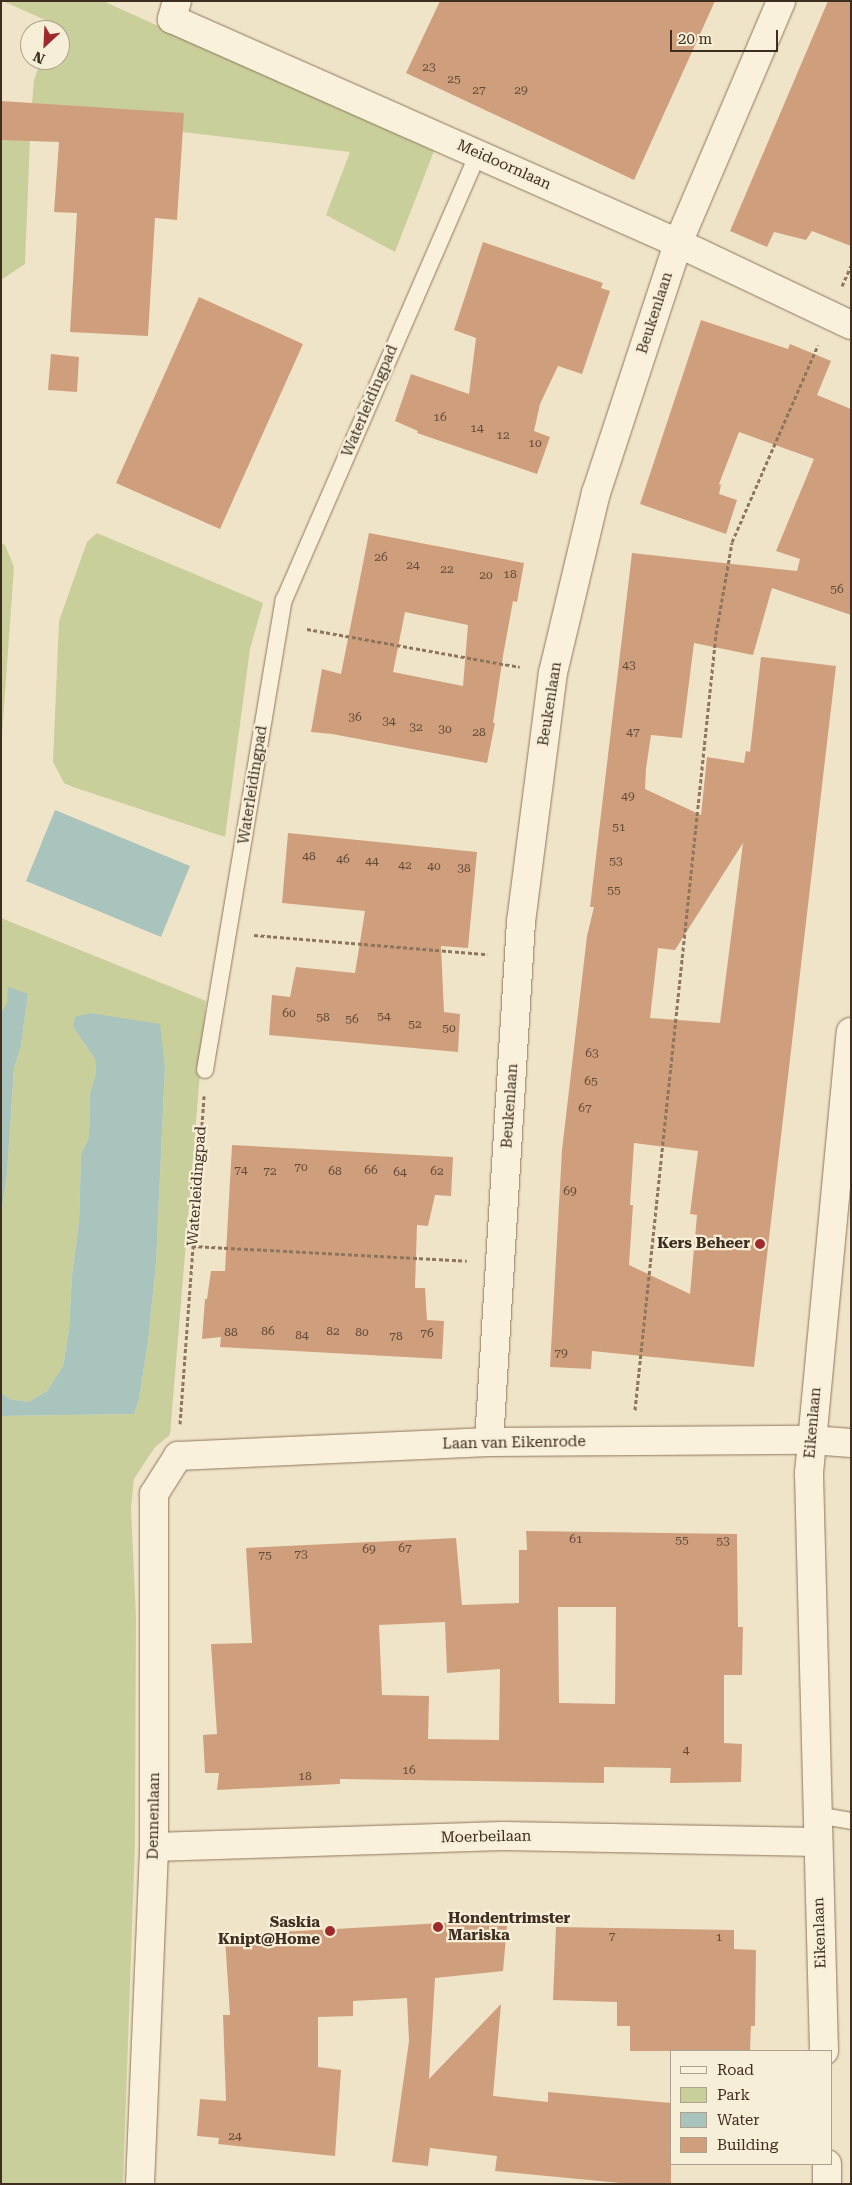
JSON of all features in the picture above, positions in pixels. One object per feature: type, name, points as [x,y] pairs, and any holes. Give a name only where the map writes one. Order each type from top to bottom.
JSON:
[{"type":"street","name":"Meidoornlaan","points":[[178,1],[172,19],[678,243],[840,321]]},
{"type":"street","name":"Beukenlaan","points":[[489,1442],[521,922],[553,674],[596,493],[678,243],[781,1]]},
{"type":"street","name":"Eikenlaan","points":[[824,2050],[809,1473],[851,1032]]},
{"type":"street","name":"Laan van Eikenrode","points":[[178,1456],[489,1442],[811,1440],[851,1443]]},
{"type":"street","name":"Dennenlaan","points":[[140,2184],[154,1847],[154,1494],[178,1456]]},
{"type":"street","name":"Moerbeilaan","points":[[154,1847],[503,1836],[818,1842]]},
{"type":"street","points":[[827,2165],[827,2184]]},
{"type":"lane","name":"Waterleidingpad","points":[[206,1070],[284,600],[478,153]]},
{"type":"lane","points":[[817,1815],[851,1821]]},
{"type":"path","points":[[632,1441],[716,634],[732,542],[840,321],[851,266]]},
{"type":"path","points":[[280,624],[553,674]]},
{"type":"path","points":[[229,932],[519,956]]},
{"type":"path","name":"Waterleidingpad","points":[[178,1456],[206,1070]]},
{"type":"path","points":[[192,1246],[500,1262]]},
{"type":"green space","points":[[3,1],[103,1],[434,151],[395,252],[326,215],[350,152],[31,114],[34,80],[38,70],[70,70],[70,20],[45,20]]},
{"type":"green space","points":[[31,114],[25,264],[1,280],[1,115]]},
{"type":"green space","points":[[97,533],[263,603],[250,649],[225,837],[73,787],[64,783],[53,762],[59,621],[87,542]]},
{"type":"green space","points":[[1,543],[5,545],[14,567],[1,749]]},
{"type":"green space","points":[[1,918],[206,1001],[170,1435],[155,1447],[134,1479],[131,1508],[136,1617],[135,1844],[123,2184],[1,2184],[1,1416],[134,1414],[139,1399],[148,1342],[156,1264],[165,1066],[159,1024],[73,1027],[95,1059],[96,1073],[90,1094],[89,1137],[81,1155],[79,1222],[72,1276],[69,1329],[63,1366],[47,1391],[28,1402],[10,1399],[1,1393],[1,1215],[7,1174],[14,1068],[21,1046],[28,994],[7,1004],[1,1013]]},
{"type":"water","points":[[55,810],[190,866],[161,937],[26,881]]},
{"type":"water","points":[[8,987],[28,994],[21,1046],[14,1068],[7,1174],[1,1215],[1,1013],[7,1003]]},
{"type":"water","points":[[90,1013],[160,1024],[165,1066],[156,1264],[148,1342],[139,1399],[134,1414],[1,1416],[1,1393],[10,1399],[28,1402],[47,1391],[63,1366],[69,1329],[72,1276],[79,1222],[81,1155],[89,1137],[90,1094],[96,1073],[95,1059],[73,1027],[75,1017]]},
{"type":"building","points":[[440,1],[715,1],[634,180],[406,73]]},
{"type":"building","points":[[828,1],[851,1],[851,246],[812,231],[806,240],[774,232],[767,247],[730,231]]},
{"type":"building","points":[[1,101],[184,113],[177,220],[155,218],[148,336],[70,332],[77,213],[54,212],[59,142],[1,140]]},
{"type":"building","points":[[483,242],[603,283],[601,288],[610,291],[582,374],[558,366],[540,404],[534,431],[550,437],[537,474],[417,433],[418,431],[395,421],[411,374],[469,394],[476,338],[454,330]]},
{"type":"building","points":[[199,297],[303,344],[220,529],[116,483]]},
{"type":"building","points":[[701,320],[788,349],[790,344],[831,361],[817,395],[851,409],[851,615],[772,588],[753,655],[694,643],[682,738],[651,735],[646,769],[645,789],[701,815],[707,757],[744,763],[746,751],[750,752],[761,657],[836,666],[754,1367],[592,1351],[591,1369],[550,1367],[562,1150],[587,936],[594,907],[590,907],[632,553],[797,571],[800,559],[776,551],[814,459],[739,432],[719,484],[721,485],[719,494],[737,500],[726,534],[640,504]],"holes":[[[743,843],[720,1023],[650,1018],[658,948],[675,950]],[[634,1143],[698,1151],[690,1214],[697,1215],[690,1294],[629,1265],[633,1205],[630,1205]]]},
{"type":"building","points":[[51,354],[79,357],[77,392],[48,390]]},
{"type":"building","points":[[369,533],[524,563],[517,602],[513,601],[493,723],[495,723],[487,763],[332,734],[311,732],[322,669],[341,674]],"holes":[[[405,612],[468,625],[463,686],[393,672]]]},
{"type":"building","points":[[288,833],[477,852],[468,948],[441,946],[444,1012],[460,1014],[458,1052],[269,1035],[272,995],[290,997],[296,967],[355,973],[365,911],[282,903]]},
{"type":"building","points":[[232,1145],[453,1157],[451,1196],[435,1195],[428,1226],[417,1225],[415,1288],[425,1288],[427,1320],[444,1321],[442,1359],[220,1347],[221,1337],[202,1339],[205,1299],[207,1299],[211,1271],[225,1271]]},
{"type":"building","points":[[526,1531],[737,1534],[738,1627],[743,1627],[742,1675],[724,1675],[724,1743],[742,1744],[741,1782],[670,1783],[671,1768],[604,1767],[604,1783],[340,1779],[340,1784],[217,1790],[219,1773],[205,1773],[203,1735],[217,1734],[211,1644],[252,1643],[246,1548],[456,1538],[462,1605],[519,1603],[519,1550],[527,1550]],"holes":[[[558,1607],[616,1607],[615,1704],[559,1703]],[[445,1622],[447,1673],[500,1669],[499,1740],[428,1739],[429,1696],[382,1695],[379,1625]]]},
{"type":"building","points":[[478,1921],[478,1925],[507,1926],[503,1971],[435,1978],[429,2079],[501,2004],[493,2096],[548,2102],[548,2092],[670,2103],[671,2184],[631,2184],[495,2171],[497,2156],[430,2148],[428,2166],[392,2162],[409,2041],[407,1998],[353,2001],[353,2016],[318,2017],[318,2067],[341,2070],[335,2156],[218,2144],[219,2138],[197,2136],[200,2099],[226,2101],[223,2015],[230,2015],[225,1937],[244,1936],[244,1934]]},
{"type":"building","points":[[556,1927],[734,1930],[734,1949],[756,1950],[755,2026],[751,2026],[750,2050],[630,2051],[630,2026],[617,2026],[617,2002],[553,2000]]},
{"type":"place","name":"Kers Beheer","points":[[760,1244]]},
{"type":"place","name":"Hondentrimster Mariska","points":[[438,1927]]},
{"type":"place","name":"Saskia Knipt@Home","points":[[330,1931]]}]
